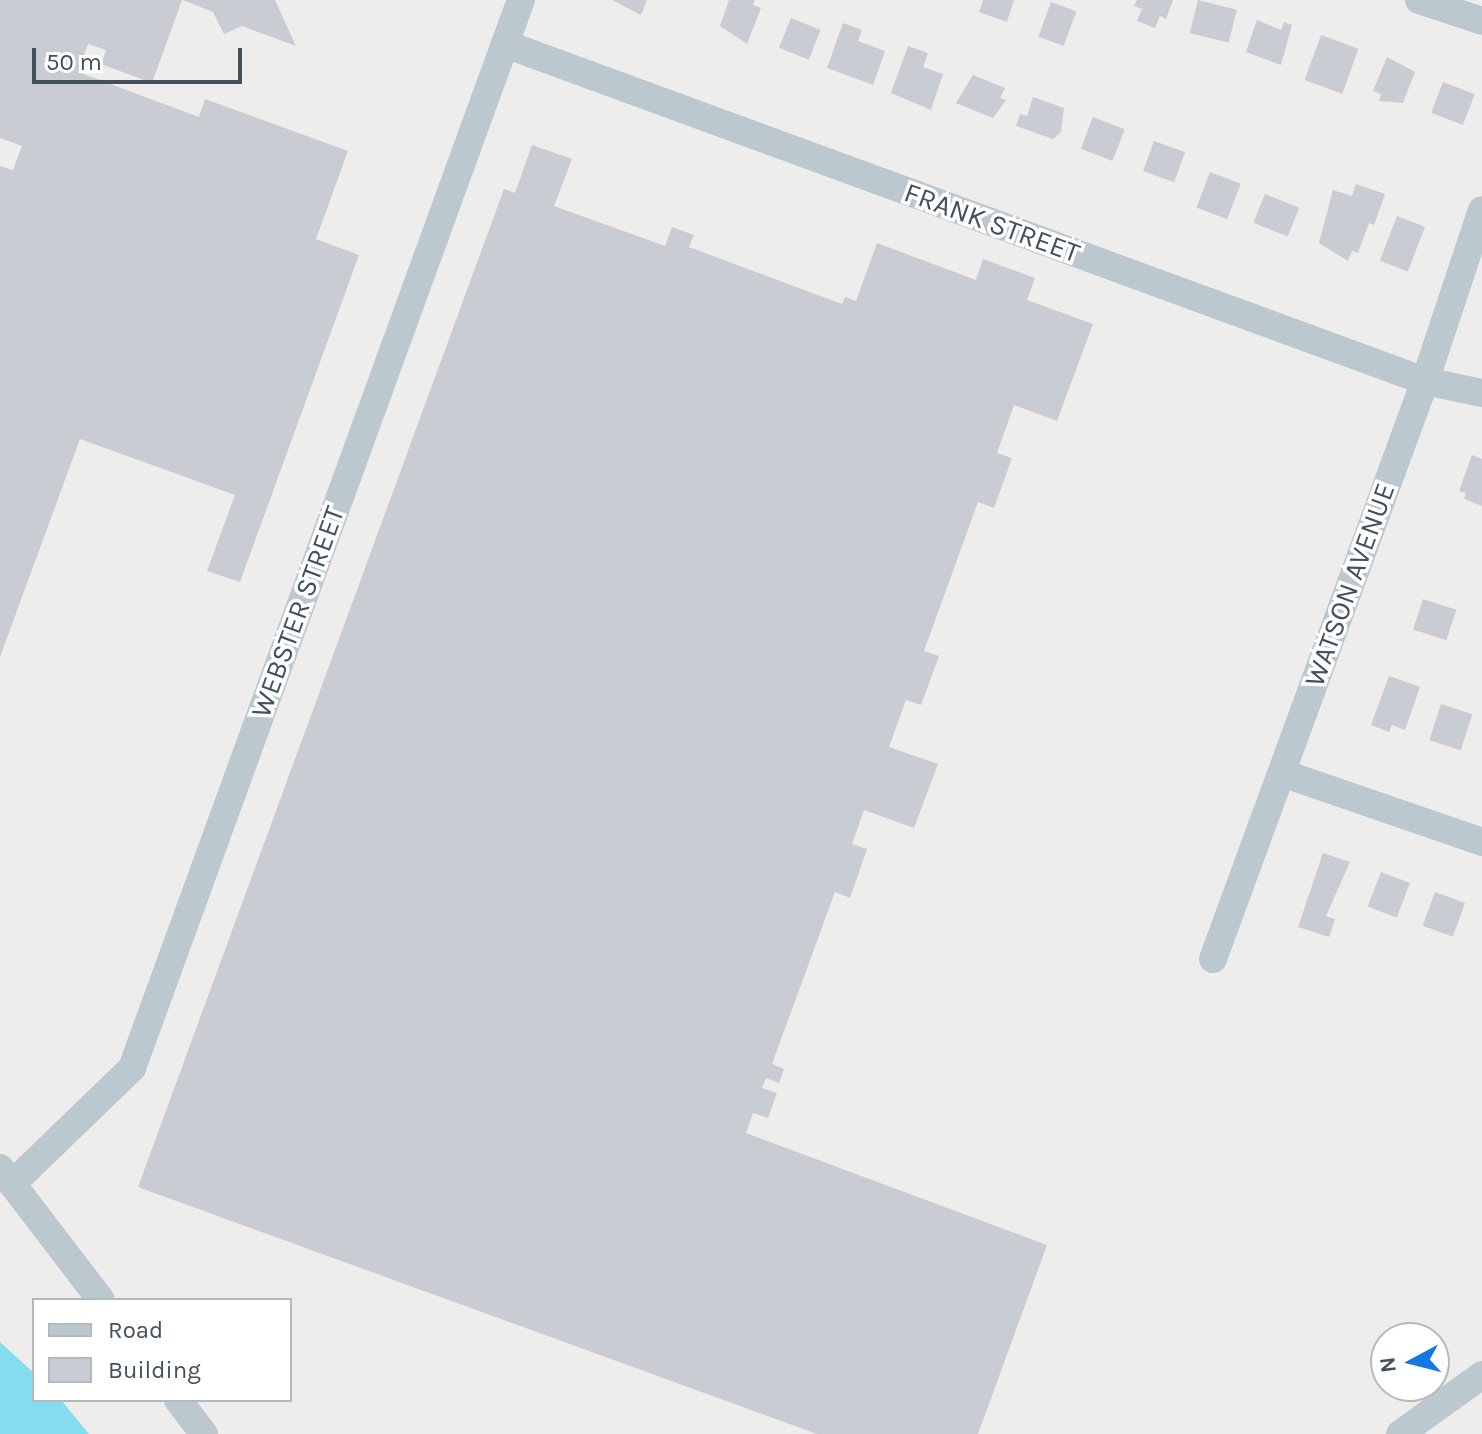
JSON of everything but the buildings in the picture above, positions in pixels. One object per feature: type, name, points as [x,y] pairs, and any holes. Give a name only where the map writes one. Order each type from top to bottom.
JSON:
[{"type":"street","name":"WEBSTER STREET","points":[[6,1176],[132,1068],[521,0]]},
{"type":"street","points":[[1419,0],[1482,21]]},
{"type":"street","name":"FRANK STREET","points":[[505,44],[1425,381],[1482,393]]},
{"type":"street","name":"WATSON AVENUE","points":[[1213,959],[1425,381],[1482,210]]},
{"type":"street","points":[[1282,773],[1482,842]]},
{"type":"street","points":[[6,1176],[99,1298]]},
{"type":"street","points":[[1400,1434],[1482,1375]]},
{"type":"street","points":[[180,1402],[204,1434]]},
{"type":"water","points":[[0,1342],[32,1371],[32,1402],[63,1402],[89,1434],[0,1434]]}]
